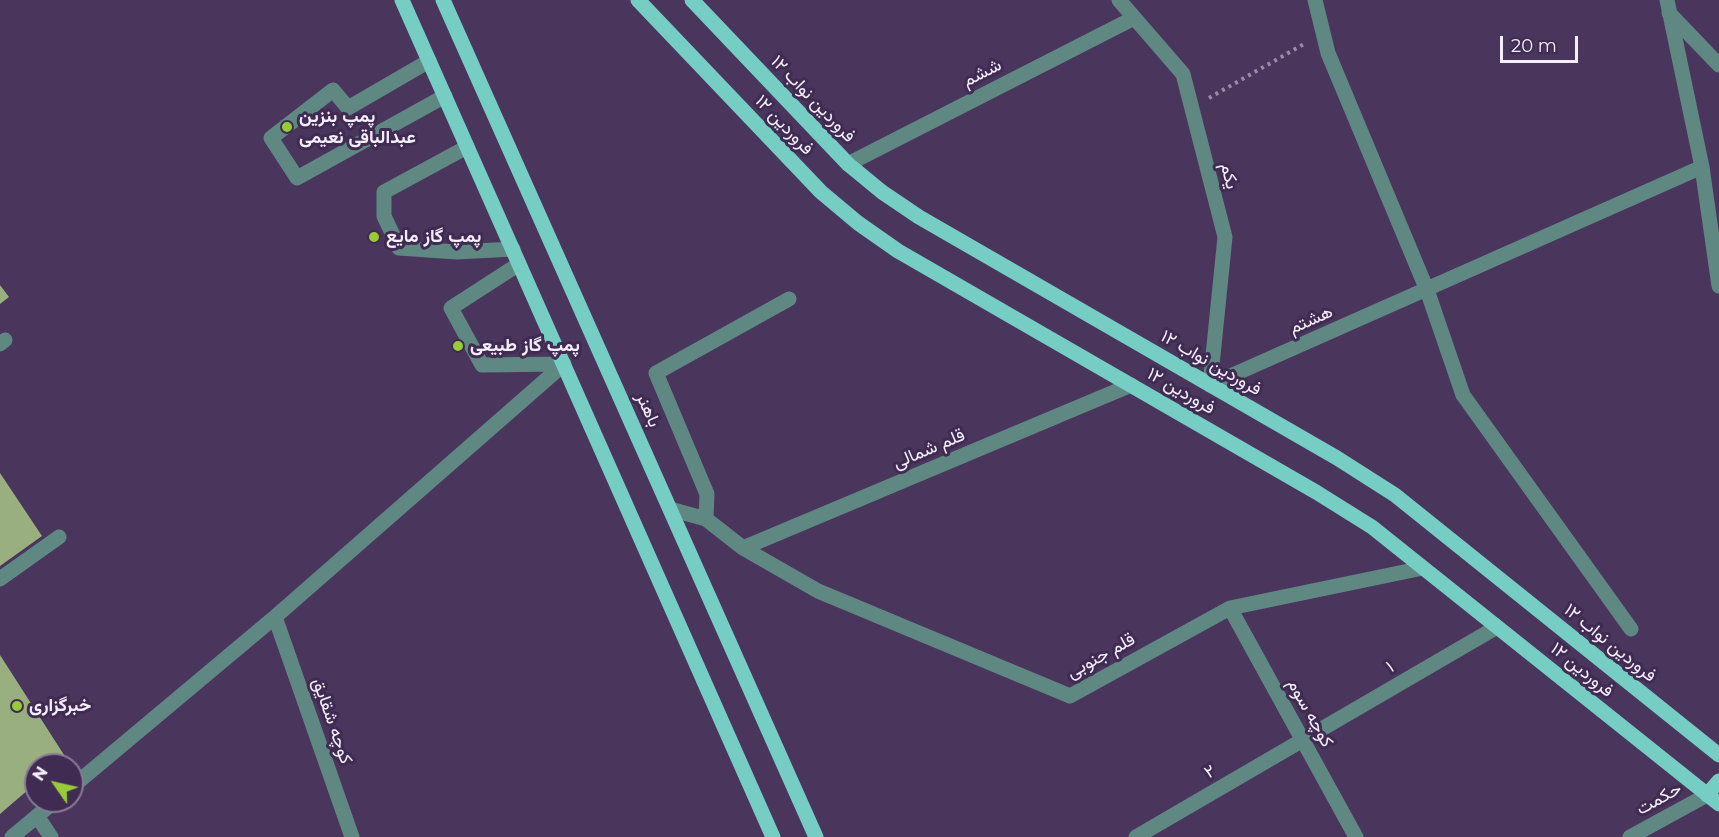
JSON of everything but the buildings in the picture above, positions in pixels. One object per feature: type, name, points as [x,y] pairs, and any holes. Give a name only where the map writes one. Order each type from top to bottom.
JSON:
[{"type":"main road","points":[[402,0],[773,837]]},
{"type":"main road","name":"باهنر","points":[[443,0],[816,837]]},
{"type":"main road","name":"۱۲ فروردین نواب","points":[[692,0],[848,164],[882,192],[919,217],[1337,458],[1395,495],[1719,755]]},
{"type":"main road","name":"۱۲ فروردین","points":[[645,2],[821,192],[858,223],[898,250],[1372,527],[1713,800]]},
{"type":"main road","points":[[1713,800],[1719,781]]},
{"type":"street","name":"یکم","points":[[1119,0],[1183,74],[1225,237],[1210,385]]},
{"type":"street","points":[[1315,0],[1328,53],[1427,290],[1463,394],[1631,629]]},
{"type":"street","points":[[1657,0],[1668,7],[1719,65]]},
{"type":"street","points":[[1668,7],[1702,167],[1719,286]]},
{"type":"street","name":"ششم","points":[[848,164],[1134,18]]},
{"type":"street","points":[[429,61],[348,108],[333,90],[271,138],[297,178],[445,96]]},
{"type":"street","points":[[467,147],[384,192],[384,216],[399,248],[457,252],[513,249]]},
{"type":"street","name":"هشتم","points":[[1210,385],[1702,167]]},
{"type":"street","points":[[519,264],[451,308],[482,365],[564,364]]},
{"type":"street","points":[[706,519],[707,494],[656,373],[789,299]]},
{"type":"street","points":[[84,777],[275,617],[564,364]]},
{"type":"street","name":"قلم شمالی","points":[[743,548],[1131,385]]},
{"type":"street","points":[[670,508],[706,519],[743,548]]},
{"type":"street","points":[[0,579],[59,537]]},
{"type":"street","name":"قلم جنوبی","points":[[743,548],[818,591],[1070,696],[1230,608],[1423,568]]},
{"type":"street","name":"کوچه سوم","points":[[1230,608],[1356,837]]},
{"type":"street","name":"کوچه شقایق","points":[[275,617],[352,837]]},
{"type":"street","name":"۱","points":[[1303,741],[1497,627]]},
{"type":"street","name":"۲","points":[[1136,837],[1303,741]]},
{"type":"street","name":"حکمت","points":[[1630,837],[1713,800]]},
{"type":"street","points":[[12,837],[41,813]]},
{"type":"street","points":[[37,816],[51,837]]},
{"type":"path","points":[[1191,108],[1323,33]]},
{"type":"place","name":"پمپ بنزین عبدالباقی نعیمی","points":[[287,127]]},
{"type":"place","name":"پمپ گاز مایع","points":[[374,237]]},
{"type":"place","name":"پمپ گاز طبیعی","points":[[458,346]]},
{"type":"place","name":"خبرگزاری","points":[[17,706]]}]
